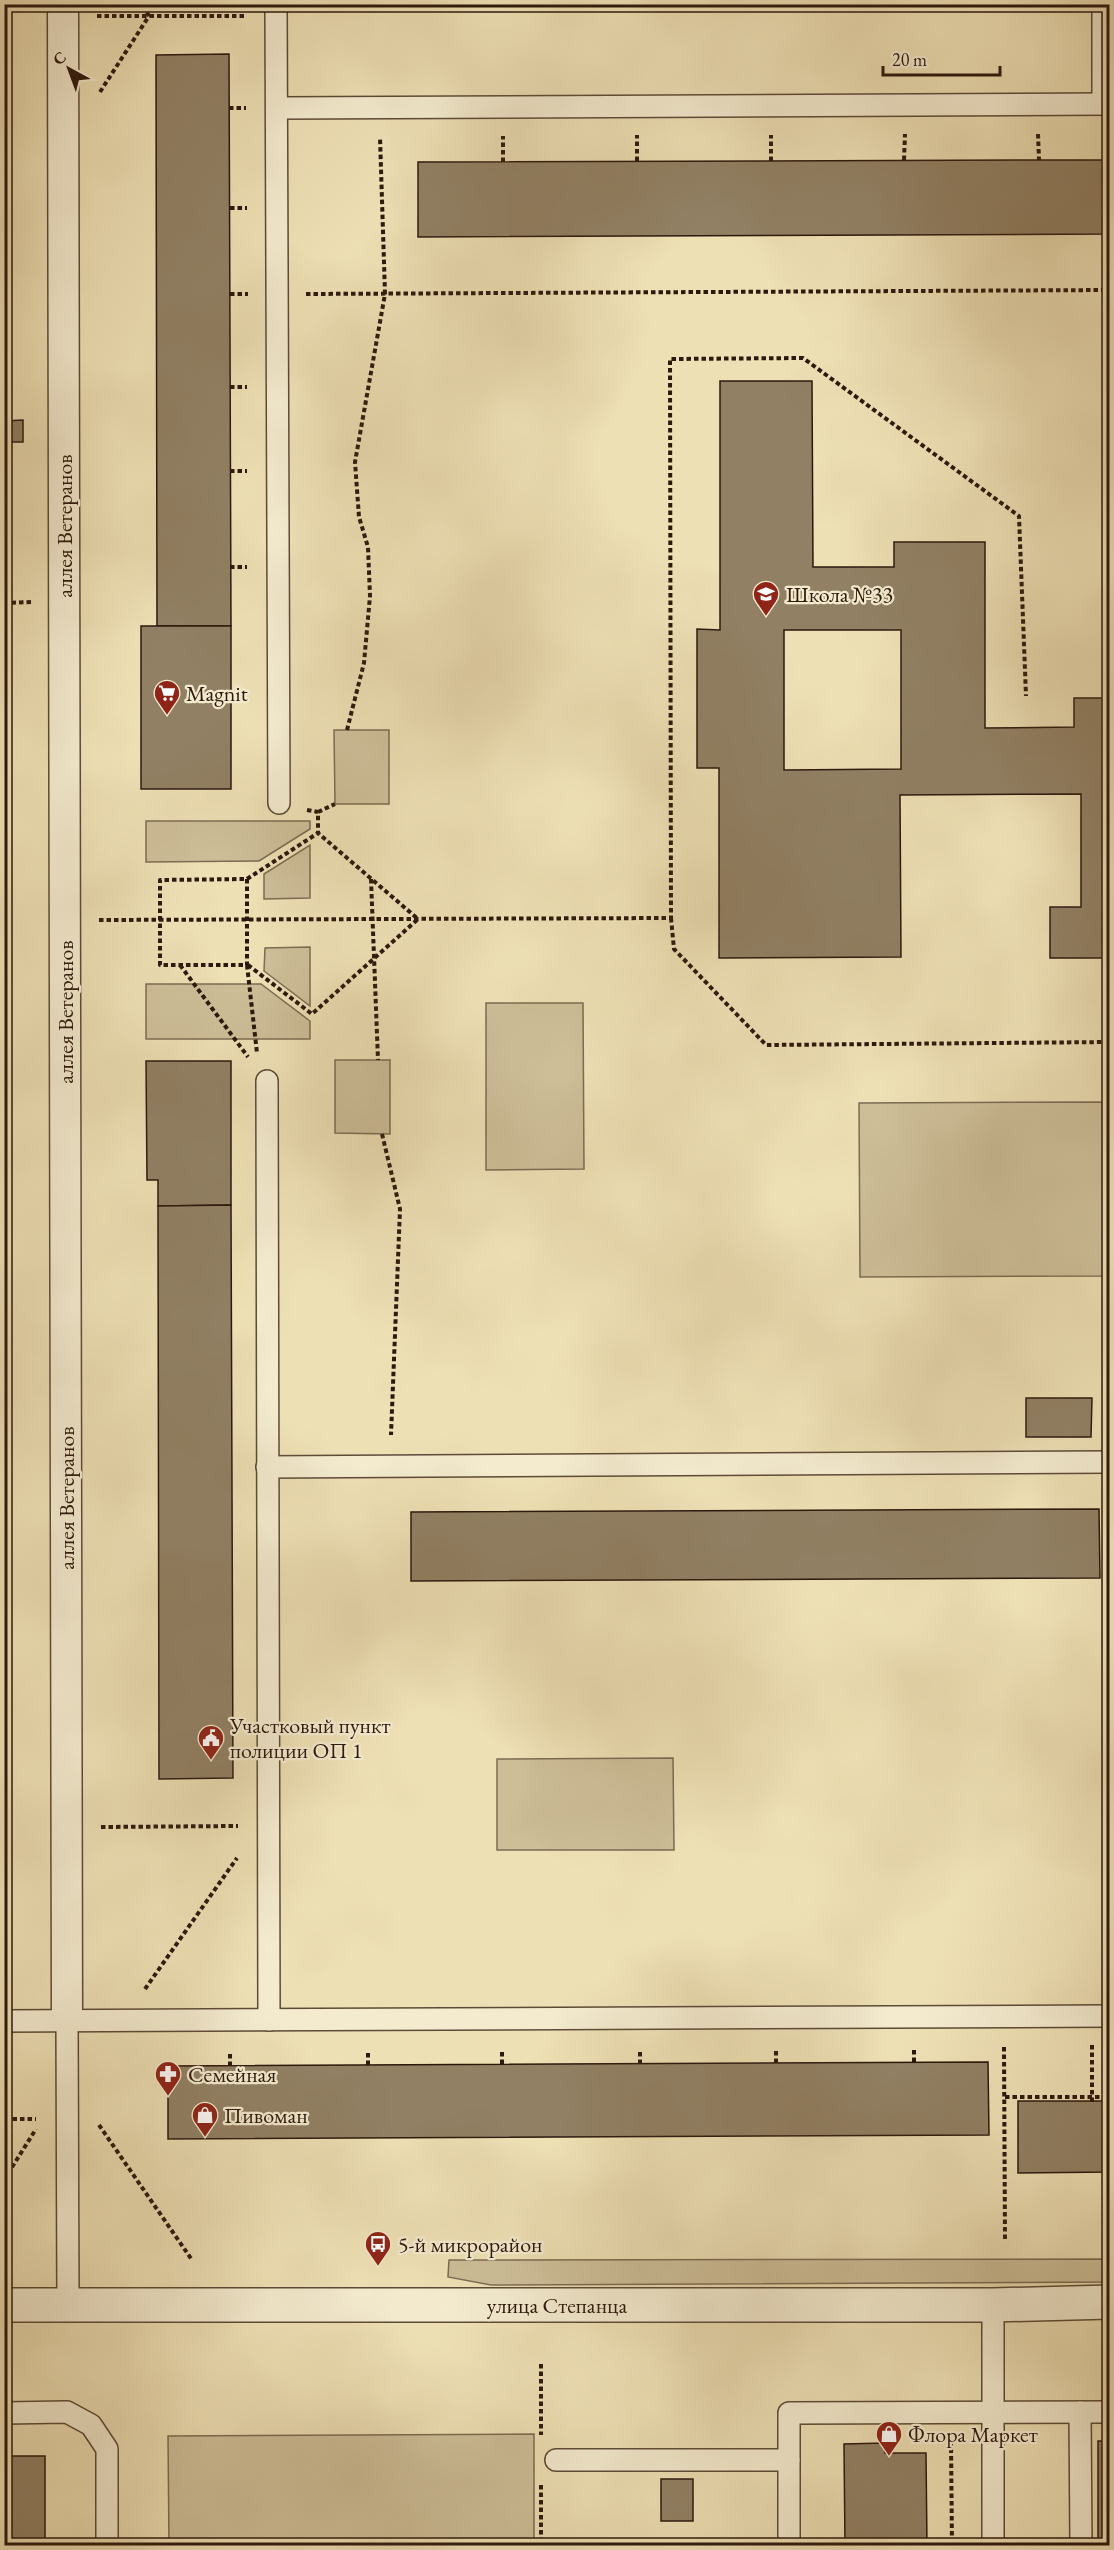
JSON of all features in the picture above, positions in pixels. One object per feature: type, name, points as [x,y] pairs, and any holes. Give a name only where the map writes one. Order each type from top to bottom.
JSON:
[{"type":"street","name":"аллея Ветеранов","points":[[63,10],[67,2020]]},
{"type":"street","name":"улица Степанца","points":[[4,2305],[993,2305],[1110,2302]]},
{"type":"lane","points":[[277,108],[1106,104],[1103,4]]},
{"type":"lane","points":[[276,10],[279,803]]},
{"type":"lane","points":[[262,1076],[267,1467],[264,1826],[269,2020]]},
{"type":"lane","points":[[267,1467],[1110,1462]]},
{"type":"lane","points":[[4,2020],[1101,2016]]},
{"type":"lane","points":[[67,2020],[68,2305]]},
{"type":"lane","points":[[993,2305],[993,2546]]},
{"type":"lane","points":[[4,2413],[67,2412],[91,2425],[107,2449],[107,2546]]},
{"type":"lane","points":[[1080,2412],[1081,2546]]},
{"type":"lane","points":[[789,2546],[789,2413],[1110,2412]]},
{"type":"lane","points":[[556,2460],[789,2460]]},
{"type":"path","points":[[142,4],[149,16]]},
{"type":"path","points":[[63,10],[149,16],[276,10]]},
{"type":"path","points":[[94,101],[149,16]]},
{"type":"path","points":[[347,730],[364,663],[369,596],[368,547],[359,517],[355,462],[385,294],[379,107]]},
{"type":"path","points":[[904,130],[904,160]]},
{"type":"path","points":[[1038,130],[1039,160]]},
{"type":"path","points":[[637,131],[637,161]]},
{"type":"path","points":[[771,131],[771,161]]},
{"type":"path","points":[[503,132],[503,162]]},
{"type":"path","points":[[277,294],[1110,291]]},
{"type":"path","points":[[1026,696],[1019,516],[803,358],[670,359],[671,918],[674,950],[766,1045],[1110,1042]]},
{"type":"path","points":[[318,812],[335,804]]},
{"type":"path","points":[[318,833],[418,919],[312,1014],[247,965],[160,965],[160,880],[247,879],[318,833]]},
{"type":"path","points":[[247,879],[247,965],[262,1076]]},
{"type":"path","points":[[371,879],[378,1060]]},
{"type":"path","points":[[65,921],[671,918]]},
{"type":"path","points":[[180,965],[262,1076]]},
{"type":"path","points":[[382,1134],[400,1209],[390,1466]]},
{"type":"path","points":[[67,1827],[264,1826]]},
{"type":"path","points":[[123,2020],[264,1826]]},
{"type":"path","points":[[1004,2016],[1005,2241]]},
{"type":"path","points":[[1092,2099],[1101,2016]]},
{"type":"path","points":[[67,2079],[192,2260]]},
{"type":"path","points":[[1005,2097],[1092,2099],[1110,2097]]},
{"type":"path","points":[[5,2119],[43,2119]]},
{"type":"path","points":[[951,2429],[952,2546]]},
{"type":"path","points":[[829,2541],[844,2541]]},
{"type":"shaded area","points":[[334,730],[389,730],[389,804],[335,804]]},
{"type":"shaded area","points":[[146,821],[310,821],[310,829],[259,861],[146,862]]},
{"type":"shaded area","points":[[310,845],[310,898],[264,899],[264,874]]},
{"type":"shaded area","points":[[310,947],[310,1006],[264,971],[265,948]]},
{"type":"shaded area","points":[[146,984],[261,984],[310,1021],[310,1039],[146,1039]]},
{"type":"shaded area","points":[[486,1003],[583,1003],[584,1169],[486,1170]]},
{"type":"shaded area","points":[[335,1060],[390,1060],[390,1134],[335,1133]]},
{"type":"shaded area","points":[[1109,1102],[1109,1276],[860,1277],[859,1103]]},
{"type":"shaded area","points":[[673,1758],[674,1850],[497,1850],[497,1759]]},
{"type":"shaded area","points":[[1109,2259],[1110,2282],[491,2285],[448,2277],[449,2260]]},
{"type":"shaded area","points":[[534,2434],[534,2542],[698,2541],[698,2545],[169,2545],[168,2436]]},
{"type":"building","points":[[229,54],[231,626],[157,626],[156,55]]},
{"type":"building","points":[[1110,160],[1110,234],[418,237],[418,162]]},
{"type":"building","points":[[720,381],[812,381],[813,567],[894,567],[894,542],[985,542],[985,728],[1074,727],[1074,698],[1110,698],[1110,958],[1050,958],[1050,907],[1081,907],[1081,794],[900,795],[901,957],[719,958],[719,768],[697,768],[697,629],[720,630]],"holes":[[[784,630],[901,630],[901,769],[784,770]]]},
{"type":"building","points":[[23,420],[23,442],[4,442],[4,421]]},
{"type":"building","points":[[141,626],[231,626],[231,789],[141,789]]},
{"type":"building","points":[[146,1061],[231,1061],[231,1205],[158,1206],[158,1180],[147,1180]]},
{"type":"building","points":[[231,1205],[233,1778],[159,1779],[158,1206]]},
{"type":"building","points":[[1026,1398],[1092,1398],[1091,1437],[1026,1437]]},
{"type":"building","points":[[1099,1509],[1100,1578],[411,1581],[411,1512]]},
{"type":"building","points":[[988,2062],[989,2135],[168,2139],[168,2066]]},
{"type":"building","points":[[1018,2101],[1110,2101],[1110,2172],[1018,2173]]},
{"type":"building","points":[[1098,2441],[1110,2441],[1110,2546],[1098,2546]]},
{"type":"building","points":[[885,2443],[885,2453],[926,2453],[927,2546],[845,2546],[844,2444]]},
{"type":"building","points":[[4,2447],[8,2447],[8,2456],[45,2456],[45,2546],[4,2546]]},
{"type":"building","points":[[661,2479],[693,2479],[693,2521],[661,2521]]},
{"type":"place","name":"Школа №33","points":[[766,617]]},
{"type":"place","name":"Magnit","points":[[167,716]]},
{"type":"place","name":"Участковый пункт полиции ОП 1","points":[[211,1761]]},
{"type":"place","name":"Семейная","points":[[168,2097]]},
{"type":"place","name":"Пивоман","points":[[205,2138]]},
{"type":"place","name":"5-й микрорайон","points":[[378,2267]]},
{"type":"place","name":"Флора Маркет","points":[[889,2457]]}]
